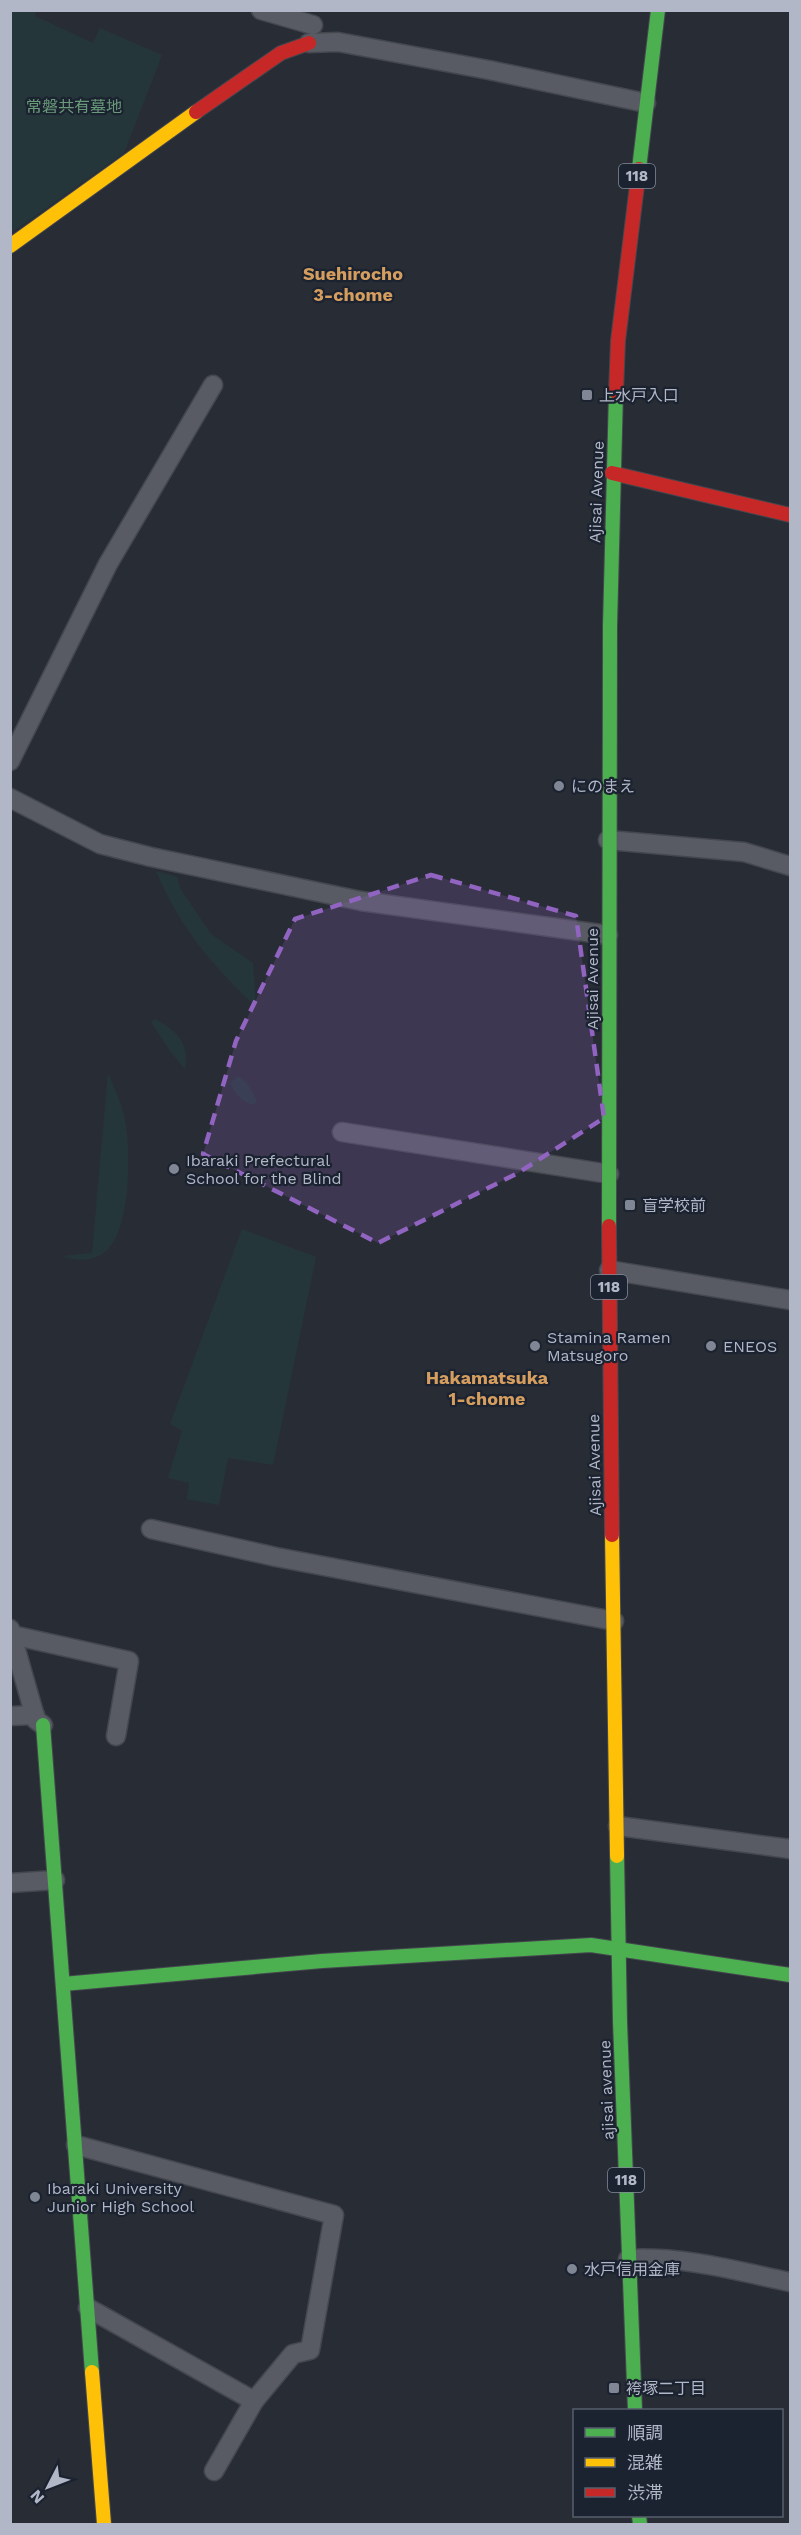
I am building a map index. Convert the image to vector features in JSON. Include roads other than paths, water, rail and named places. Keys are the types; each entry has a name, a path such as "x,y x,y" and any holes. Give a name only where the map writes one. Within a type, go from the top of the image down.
{"main road":[{"name":"Ajisai Avenue","path":"619,1949 609,1270 608,840 612,473 622,297 658,10"},
{"path":"10,246 254,70 311,34"},
{"path":"612,473 790,516"},
{"path":"39,1720 55,1881 104,2524"},
{"path":"63,1984 392,1957 591,1945 790,1975"},
{"name":"ajisai avenue","path":"619,1949 635,2409"}],"street":[{"path":"261,10 311,34 338,42 489,70 646,103"},
{"path":"12,756 108,564 213,385"},
{"path":"10,798 100,844 151,857 361,901 608,935"},
{"path":"608,840 744,852 790,867"},
{"path":"342,1132 609,1174"},
{"path":"609,1270 790,1300"},
{"path":"151,1529 276,1557 614,1621"},
{"path":"10,1716 39,1720 11,1632"},
{"path":"11,1632 129,1660 117,1736"},
{"path":"618,1826 790,1849"},
{"path":"10,1883 55,1881"},
{"path":"75,2145 334,2216 310,2350 293,2354 254,2401 214,2471"},
{"path":"628,2259 691,2261 790,2282"},
{"path":"88,2308 254,2401"}],"place":[{"name":"上水戸入口","path":"587,395"},
{"name":"にのまえ","path":"559,786"},
{"name":"Ibaraki Prefectural School for the Blind","path":"174,1169"},
{"name":"盲学校前","path":"630,1205"},
{"name":"Stamina Ramen Matsugoro","path":"535,1346"},
{"name":"ENEOS","path":"711,1346"},
{"name":"Ibaraki University Junior High School","path":"35,2197"},
{"name":"水戸信用金庫","path":"572,2269"},
{"name":"袴塚二丁目","path":"614,2388"}],"district":[{"name":"Suehirocho 3-chome","path":"353,284"},
{"name":"Hakamatsuka 1-chome","path":"487,1388"}],"park label":[{"name":"常磐共有墓地","path":"74,106"}]}
